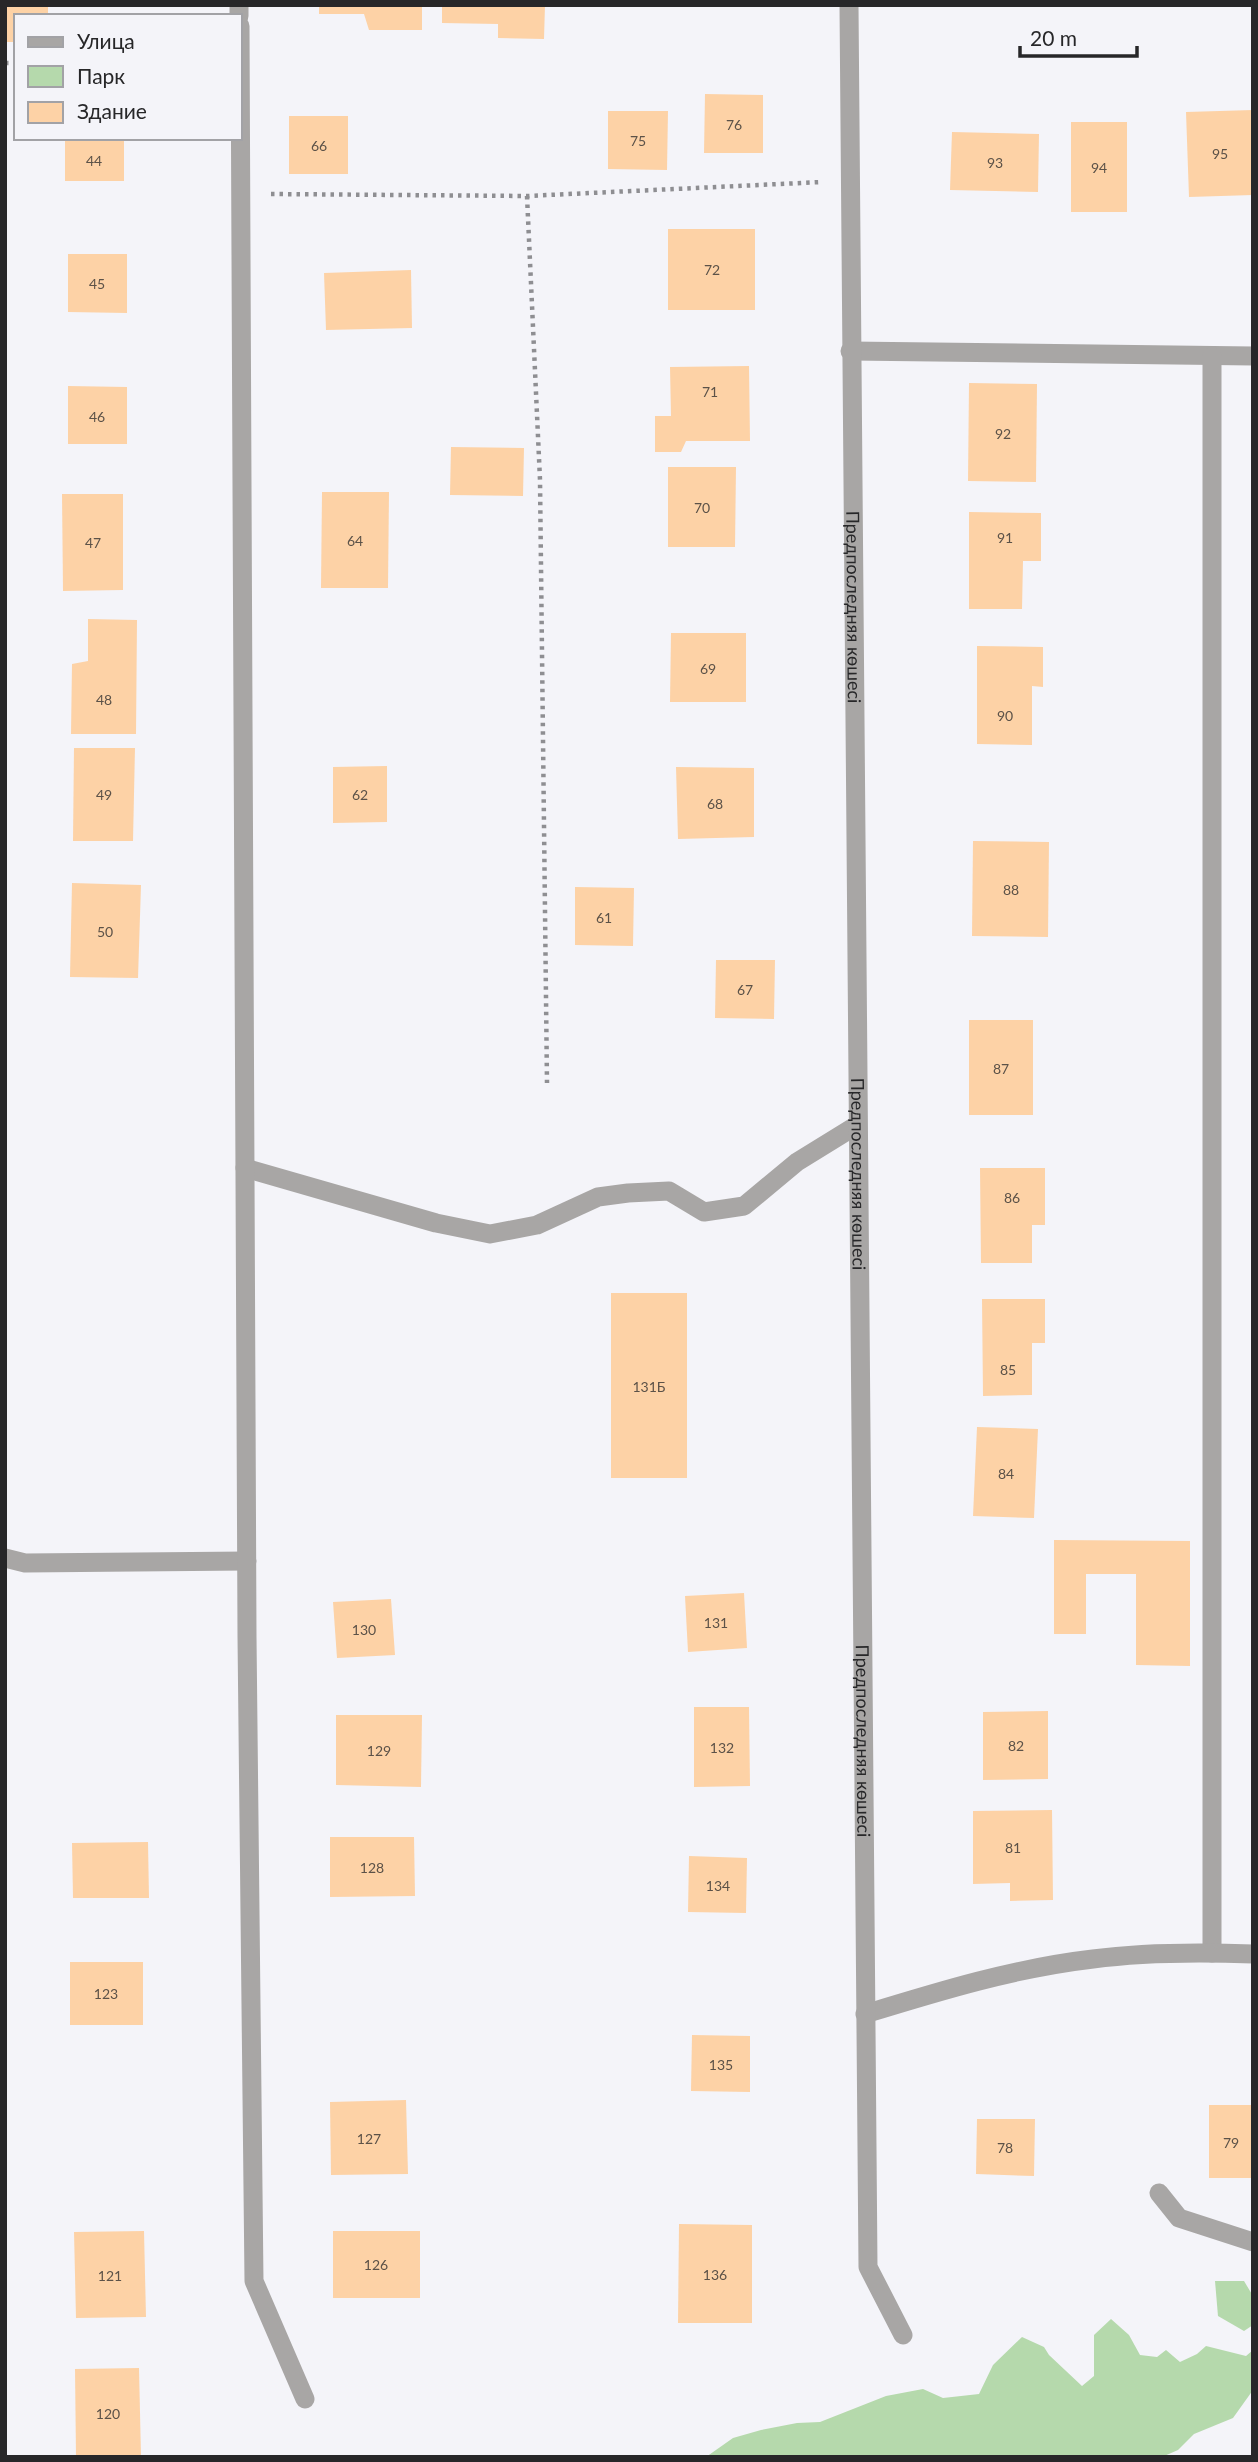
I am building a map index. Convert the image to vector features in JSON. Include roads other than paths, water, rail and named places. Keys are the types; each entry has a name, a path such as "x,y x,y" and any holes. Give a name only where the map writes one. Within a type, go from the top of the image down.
{"street":[{"name":"Предпоследняя көшесі","path":"849,5 868,2267 904,2335"},
{"path":"241,140 247,1561 254,2281 305,2399"},
{"path":"850,351 1253,356"},
{"path":"1212,356 1212,1953"},
{"path":"245,1168 436,1223 489,1234 537,1225 598,1197 628,1193 669,1191 704,1212 744,1206 797,1161 857,1125"},
{"path":"5,1559 24,1563 247,1561"},
{"path":"865,2014 951,1988 1042,1967 1095,1959 1212,1953 1253,1954"},
{"path":"1160,2193 1179,2218 1253,2242"}]}
